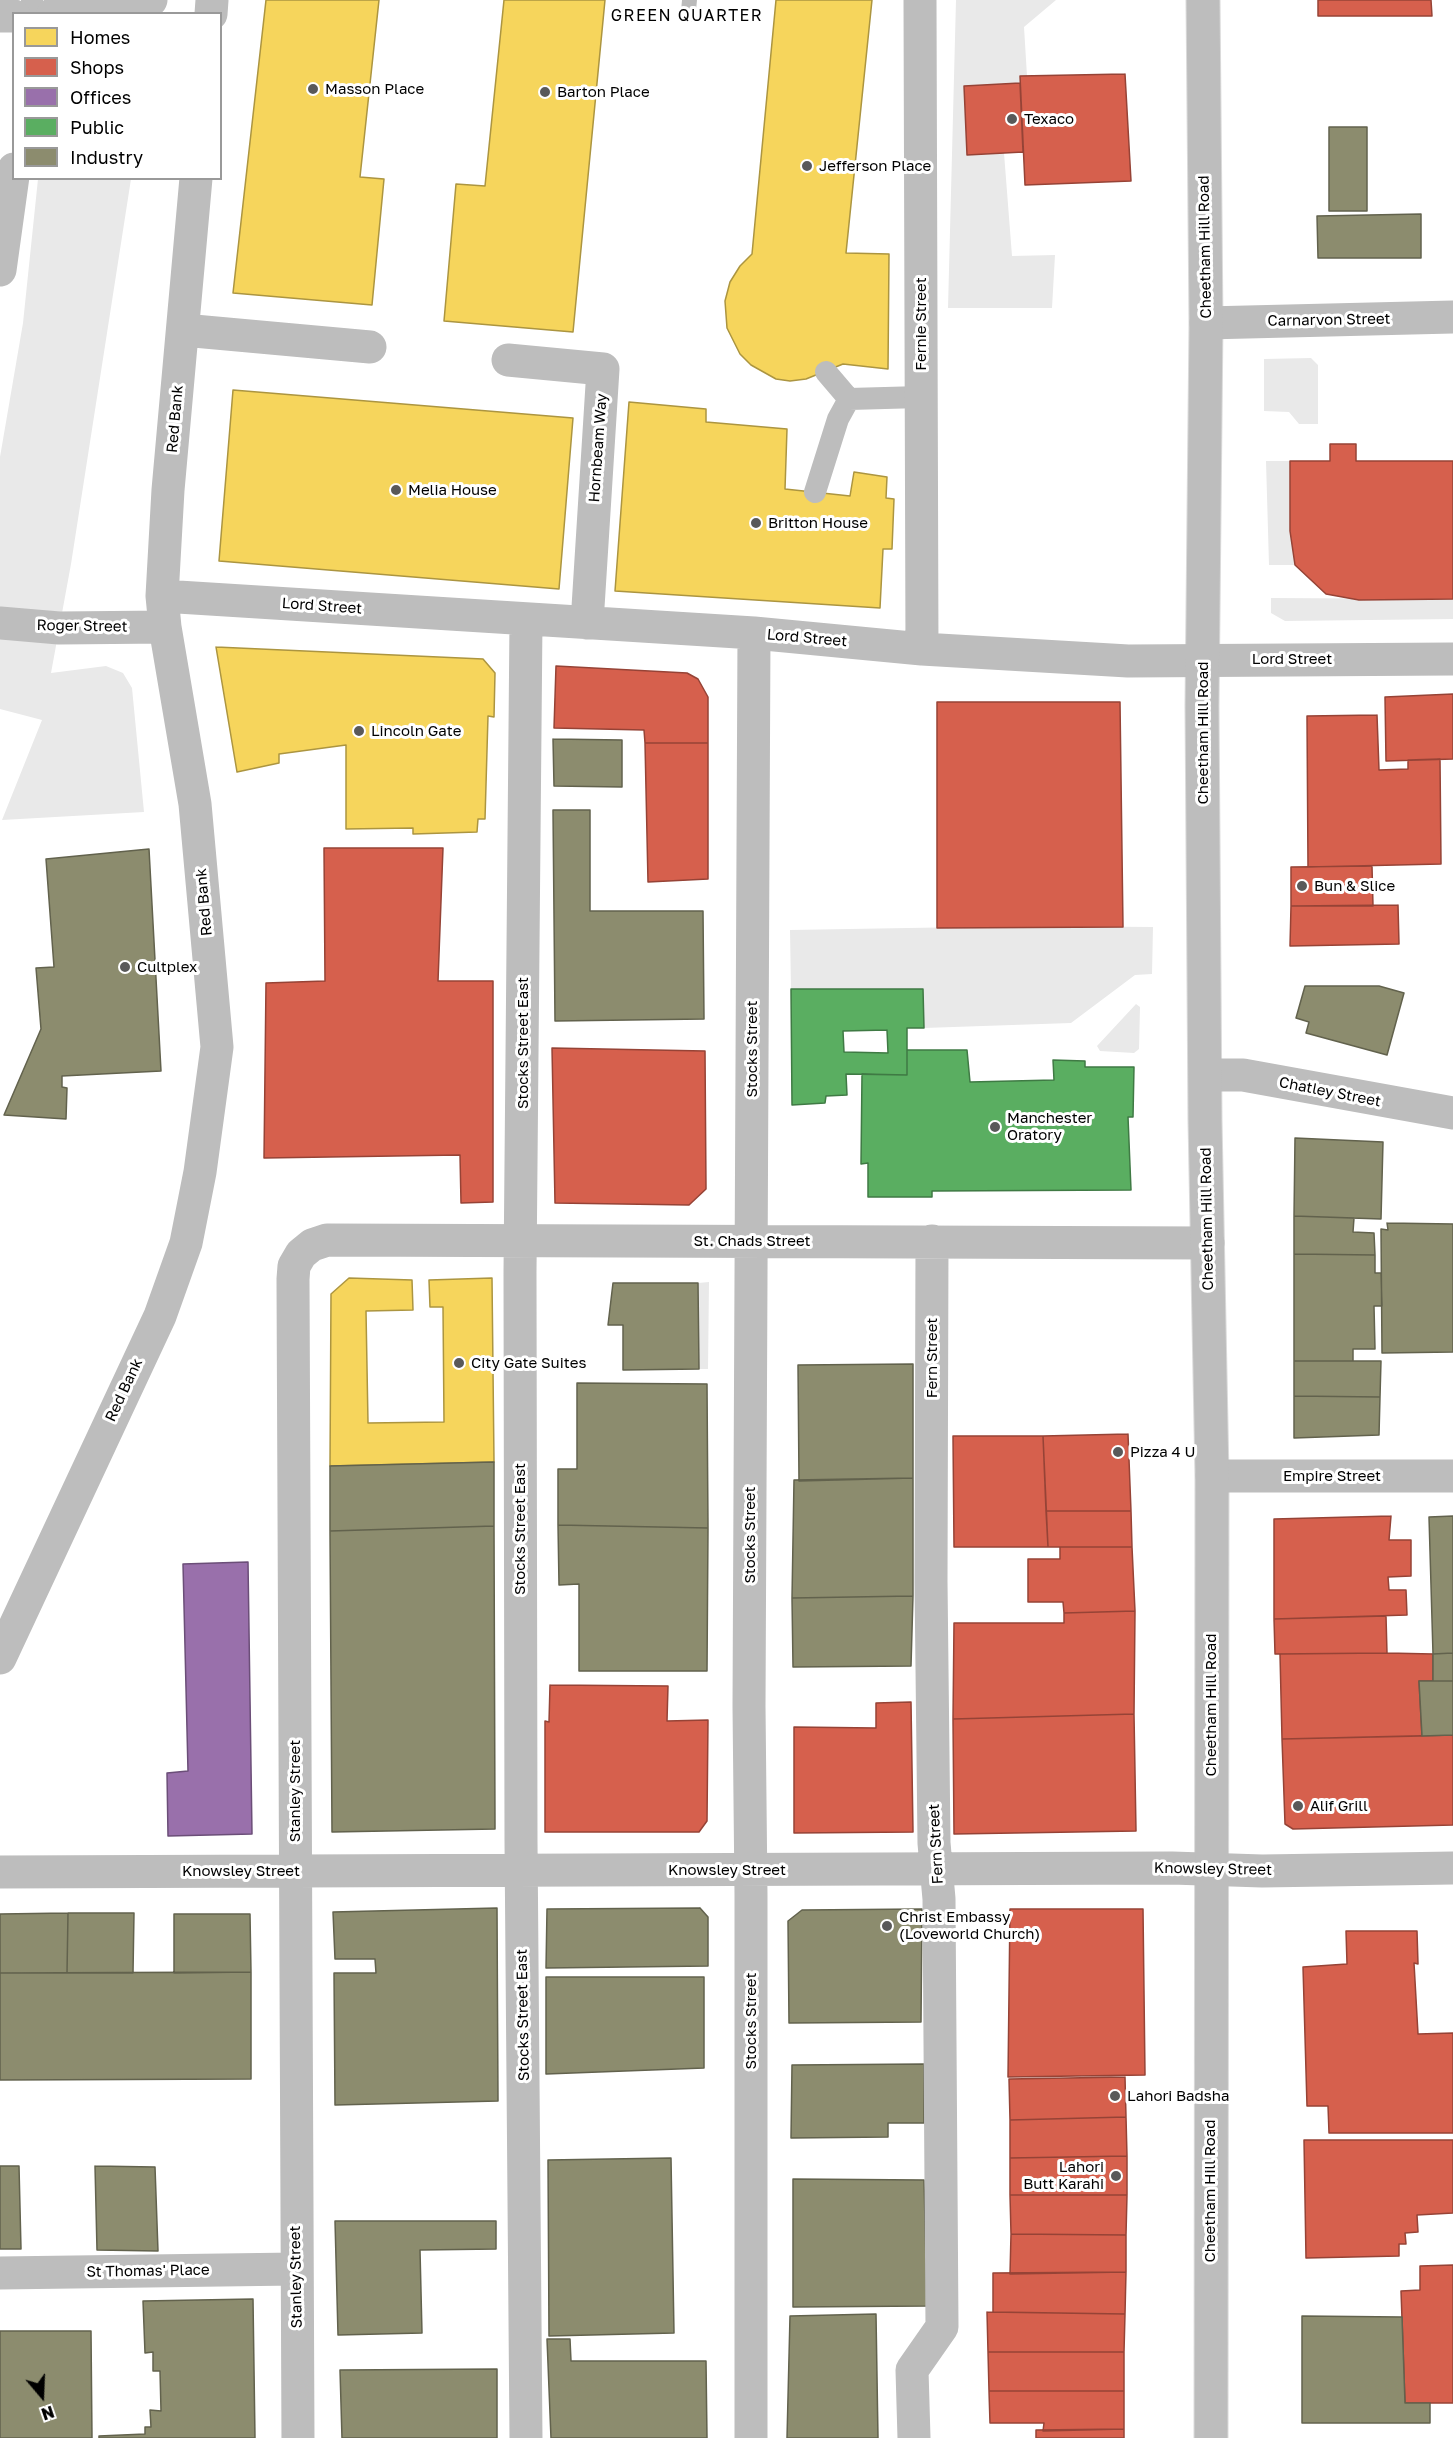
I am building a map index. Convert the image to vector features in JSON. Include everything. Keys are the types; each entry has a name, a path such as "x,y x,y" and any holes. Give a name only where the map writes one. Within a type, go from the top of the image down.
{"main road":[{"path":"67,12 151,0"},
{"name":"Fernie Street","path":"920,0 922,649"},
{"name":"Cheetham Hill Road","path":"1203,0 1206,323 1203,659 1212,1476 1210,2438"},
{"path":"0,270 12,180"},
{"name":"Red Bank","path":"0,1658 160,1316 186,1243 201,1172 217,1047 195,804 163,611 168,490 196,180"},
{"name":"Carnarvon Street","path":"1206,323 1453,317"},
{"path":"183,330 370,347"},
{"name":"Hornbeam Way","path":"508,360 603,369 587,623"},
{"name":"Lord Street","path":"163,611 587,623 754,633 922,649 1128,661 1453,659"},
{"name":"Roger Street","path":"0,623 59,628 163,611"},
{"name":"Stocks Street East","path":"526,620 521,1239 521,1869 526,2438"},
{"name":"Stocks Street","path":"751,2438 751,1242 754,633"},
{"name":"Chatley Street","path":"1206,1075 1243,1075 1453,1113"},
{"name":"St. Chads Street","path":"301,1254 312,1245 327,1240 1208,1243"},
{"name":"Fern Street","path":"914,2438 912,2370 942,2327 939,1899 934,1843 931,1581 932,1241"},
{"name":"Stanley Street","path":"298,2438 293,1279 294,1266 301,1254"},
{"name":"Empire Street","path":"1212,1476 1453,1476"},
{"name":"Knowsley Street","path":"0,1872 1172,1868 1262,1871 1453,1868"},
{"name":"St Thomas' Place","path":"0,2273 296,2269"}],"lane":[{"path":"826,372 849,399"},
{"path":"849,399 921,397"},
{"path":"815,492 838,418 849,399"}],"shaded area":[{"path":"682,0 697,0 695,21 680,23"},
{"path":"956,0 1056,0 1024,27 1027,76 1020,76 1020,83 964,87 967,155 1004,153 1012,256 1055,255 1052,308 948,308"},
{"path":"38,180 131,180 71,564 51,673 106,666 123,673 132,688 144,812 2,820 42,720 0,709 0,457 23,323"},
{"path":"1311,358 1318,365 1318,424 1299,424 1289,412 1264,411 1264,359"},
{"path":"1266,461 1290,461 1290,531 1295,565 1269,565"},
{"path":"1271,598 1453,599 1453,619 1285,621 1271,613"},
{"path":"1026,926 1153,927 1152,974 1135,975 1071,1023 924,1028 923,989 791,989 790,930"},
{"path":"1136,1004 1140,1007 1139,1049 1134,1053 1100,1051 1097,1046"},
{"path":"709,1282 708,1369 699,1369 698,1283"}],"building: Homes":[{"name":"Masson Place","path":"266,0 379,0 360,177 384,179 372,305 233,293"},
{"name":"Barton Place","path":"504,0 605,0 573,332 444,321 456,184 485,186"},
{"name":"Jefferson Place","path":"776,0 872,0 846,253 889,254 888,369 843,364 806,379 790,381 776,379 751,365 740,354 727,328 725,301 730,282 740,266 752,254"},
{"name":"Melia House","path":"233,390 573,418 559,589 219,561"},
{"name":"Britton House","path":"629,402 706,409 706,422 787,429 785,489 850,496 854,472 887,477 886,498 894,499 892,549 883,549 880,608 615,591"},
{"name":"Lincoln Gate","path":"216,647 483,659 495,673 494,717 488,716 485,819 478,819 477,832 413,834 413,828 346,829 346,745 279,754 279,763 237,772"},
{"path":"349,1278 412,1280 413,1310 366,1311 368,1423 444,1422 443,1307 430,1307 429,1280 492,1278 494,1462 330,1466 331,1294"}],"building: Shops":[{"path":"1318,0 1431,0 1432,16 1318,16"},
{"path":"1125,74 1131,181 1025,185 1020,76"},
{"path":"1020,83 1023,152 967,155 964,86"},
{"path":"1330,444 1356,444 1356,461 1453,461 1453,599 1359,600 1326,594 1295,565 1290,531 1290,461 1330,461"},
{"path":"556,666 687,673 698,679 708,697 708,743 645,743 644,730 554,728"},
{"path":"1453,694 1453,759 1386,761 1385,697"},
{"path":"937,702 1120,702 1123,927 937,928"},
{"path":"1377,715 1379,770 1408,769 1408,760 1440,759 1441,864 1308,867 1307,716"},
{"path":"645,743 708,743 708,879 648,882"},
{"path":"324,848 443,848 438,981 493,981 493,1202 461,1203 460,1155 264,1158 266,983 325,981"},
{"path":"1372,866 1373,906 1291,906 1291,867"},
{"path":"1398,905 1399,944 1290,946 1291,906"},
{"path":"552,1048 705,1051 706,1189 689,1205 555,1203"},
{"path":"1128,1434 1131,1511 1046,1511 1043,1436"},
{"path":"953,1436 1043,1436 1048,1547 954,1547"},
{"path":"1046,1511 1131,1511 1132,1547 1048,1547"},
{"path":"1391,1516 1389,1540 1411,1540 1411,1576 1388,1577 1389,1590 1406,1590 1407,1615 1274,1619 1274,1519"},
{"path":"1060,1547 1132,1547 1135,1611 1064,1613 1063,1602 1028,1602 1028,1559 1060,1559"},
{"path":"1135,1611 1134,1714 953,1719 954,1623 1064,1623 1064,1613"},
{"path":"1386,1616 1387,1653 1275,1654 1274,1619"},
{"path":"1280,1654 1433,1654 1433,1681 1419,1681 1422,1736 1282,1739"},
{"path":"550,1685 668,1686 667,1721 708,1720 707,1821 699,1832 545,1832 545,1721 549,1722"},
{"path":"911,1702 913,1832 794,1833 794,1727 876,1728 876,1703"},
{"path":"1134,1714 1136,1831 954,1834 953,1719"},
{"path":"1453,1735 1453,1825 1293,1829 1285,1824 1282,1739"},
{"path":"1010,1909 1143,1909 1145,2075 1008,2077"},
{"path":"1346,1931 1417,1931 1418,1964 1414,1963 1418,2034 1453,2033 1453,2133 1329,2133 1328,2106 1307,2106 1303,1967 1347,1964"},
{"path":"1125,2077 1126,2117 1010,2120 1009,2079"},
{"path":"1126,2117 1127,2156 1010,2158 1010,2120"},
{"path":"1304,2140 1453,2140 1453,2213 1417,2215 1418,2232 1405,2233 1406,2244 1399,2244 1399,2256 1306,2258"},
{"path":"1127,2156 1127,2195 1010,2195 1010,2158"},
{"path":"1010,2195 1127,2195 1126,2235 1011,2234"},
{"path":"1011,2234 1126,2235 1126,2272 1010,2274"},
{"path":"1453,2265 1453,2403 1405,2403 1401,2291 1420,2290 1420,2266"},
{"path":"1126,2272 1125,2314 993,2312 993,2273"},
{"path":"987,2312 1125,2314 1124,2352 988,2352"},
{"path":"988,2352 1124,2352 1124,2391 989,2391"},
{"path":"989,2391 1124,2391 1124,2429 1043,2431 1044,2423 990,2423"},
{"path":"1124,2429 1124,2438 1036,2438 1036,2430"}],"building: Offices":[{"path":"248,1562 252,1834 168,1836 167,1773 188,1771 183,1564"}],"building: Public":[{"path":"791,989 923,989 924,1028 907,1028 907,1075 846,1074 847,1095 826,1096 825,1103 792,1105","holes":["887,1030 888,1053 844,1052 843,1031"]},
{"name":"Manchester Oratory","path":"907,1050 967,1050 970,1082 1054,1080 1053,1060 1085,1061 1085,1067 1134,1067 1133,1117 1128,1117 1131,1190 932,1191 932,1197 868,1197 868,1163 861,1164 862,1074 907,1075"}],"building: Industry":[{"path":"1329,127 1367,127 1367,211 1329,211"},
{"path":"1421,214 1421,258 1318,258 1317,216"},
{"path":"553,739 622,740 622,787 554,786"},
{"path":"553,810 590,810 590,911 703,911 704,1019 555,1021"},
{"path":"149,849 161,1071 62,1076 62,1087 67,1088 66,1119 4,1115 41,1029 36,968 54,967 46,859"},
{"path":"1305,986 1379,986 1404,993 1387,1055 1306,1033 1309,1022 1296,1018"},
{"path":"1295,1138 1383,1142 1381,1219 1294,1216"},
{"path":"1294,1216 1354,1218 1353,1232 1374,1233 1375,1255 1294,1254"},
{"path":"1387,1223 1453,1224 1453,1352 1382,1353 1381,1229 1388,1230"},
{"path":"1294,1254 1375,1255 1375,1273 1381,1273 1382,1306 1374,1306 1375,1349 1353,1349 1353,1361 1294,1361"},
{"path":"613,1283 698,1283 699,1369 623,1370 623,1325 608,1325"},
{"path":"1294,1361 1381,1361 1380,1397 1294,1396"},
{"path":"913,1364 913,1478 799,1481 798,1365"},
{"path":"577,1383 707,1384 708,1528 558,1525 558,1469 577,1469"},
{"path":"1294,1396 1380,1397 1379,1435 1294,1438"},
{"path":"494,1462 494,1526 330,1531 330,1466"},
{"path":"913,1478 913,1596 792,1598 794,1480"},
{"path":"1453,1516 1453,1653 1433,1654 1429,1517"},
{"path":"558,1525 708,1528 707,1671 579,1671 579,1584 559,1585"},
{"path":"494,1526 495,1829 332,1832 330,1531"},
{"path":"913,1596 911,1666 793,1667 792,1598"},
{"path":"1453,1653 1453,1681 1433,1681 1433,1654"},
{"path":"1419,1681 1453,1681 1453,1735 1422,1736"},
{"path":"497,1908 498,2101 335,2105 334,1973 376,1973 375,1959 335,1959 333,1912"},
{"path":"700,1908 708,1917 708,1966 546,1968 547,1909"},
{"path":"922,1909 921,2022 789,2023 788,1921 802,1910"},
{"path":"68,1913 134,1913 133,1973 67,1973"},
{"path":"68,1913 67,1973 0,1973 0,1914"},
{"path":"174,1914 250,1914 251,1972 174,1973"},
{"path":"251,1972 251,2079 0,2080 0,1973"},
{"path":"546,1977 704,1977 704,2068 546,2074"},
{"path":"924,2064 924,2123 888,2123 888,2137 791,2138 792,2065"},
{"path":"671,2158 674,2333 549,2336 548,2160"},
{"path":"0,2166 19,2166 21,2249 0,2249"},
{"path":"95,2166 155,2167 158,2251 97,2250"},
{"path":"793,2179 924,2180 927,2306 793,2307"},
{"path":"335,2221 496,2221 496,2249 420,2250 422,2333 338,2335"},
{"path":"253,2299 255,2438 99,2438 99,2436 145,2434 145,2427 151,2427 150,2410 161,2411 160,2371 153,2371 153,2352 145,2353 143,2301"},
{"path":"876,2314 878,2438 787,2438 790,2316"},
{"path":"1302,2316 1402,2317 1405,2403 1430,2403 1430,2423 1302,2423"},
{"path":"0,2331 91,2331 92,2438 0,2438"},
{"path":"547,2339 570,2339 571,2361 706,2361 707,2438 551,2438"},
{"path":"497,2369 497,2438 342,2438 340,2370"}],"place":[{"name":"Masson Place","path":"313,89"},
{"name":"Barton Place","path":"545,92"},
{"name":"Texaco","path":"1012,119"},
{"name":"Jefferson Place","path":"807,166"},
{"name":"Melia House","path":"396,490"},
{"name":"Britton House","path":"756,523"},
{"name":"Lincoln Gate","path":"359,731"},
{"name":"Bun & Slice","path":"1302,886"},
{"name":"Cultplex","path":"125,967"},
{"name":"Manchester Oratory","path":"995,1127"},
{"name":"City Gate Suites","path":"459,1363"},
{"name":"Pizza 4 U","path":"1118,1452"},
{"name":"Alif Grill","path":"1298,1806"},
{"name":"Christ Embassy (Loveworld Church)","path":"887,1926"},
{"name":"Lahori Badsha","path":"1115,2096"},
{"name":"Lahori Butt Karahi","path":"1116,2176"}],"district":[{"name":"GREEN QUARTER","path":"687,16"}]}
